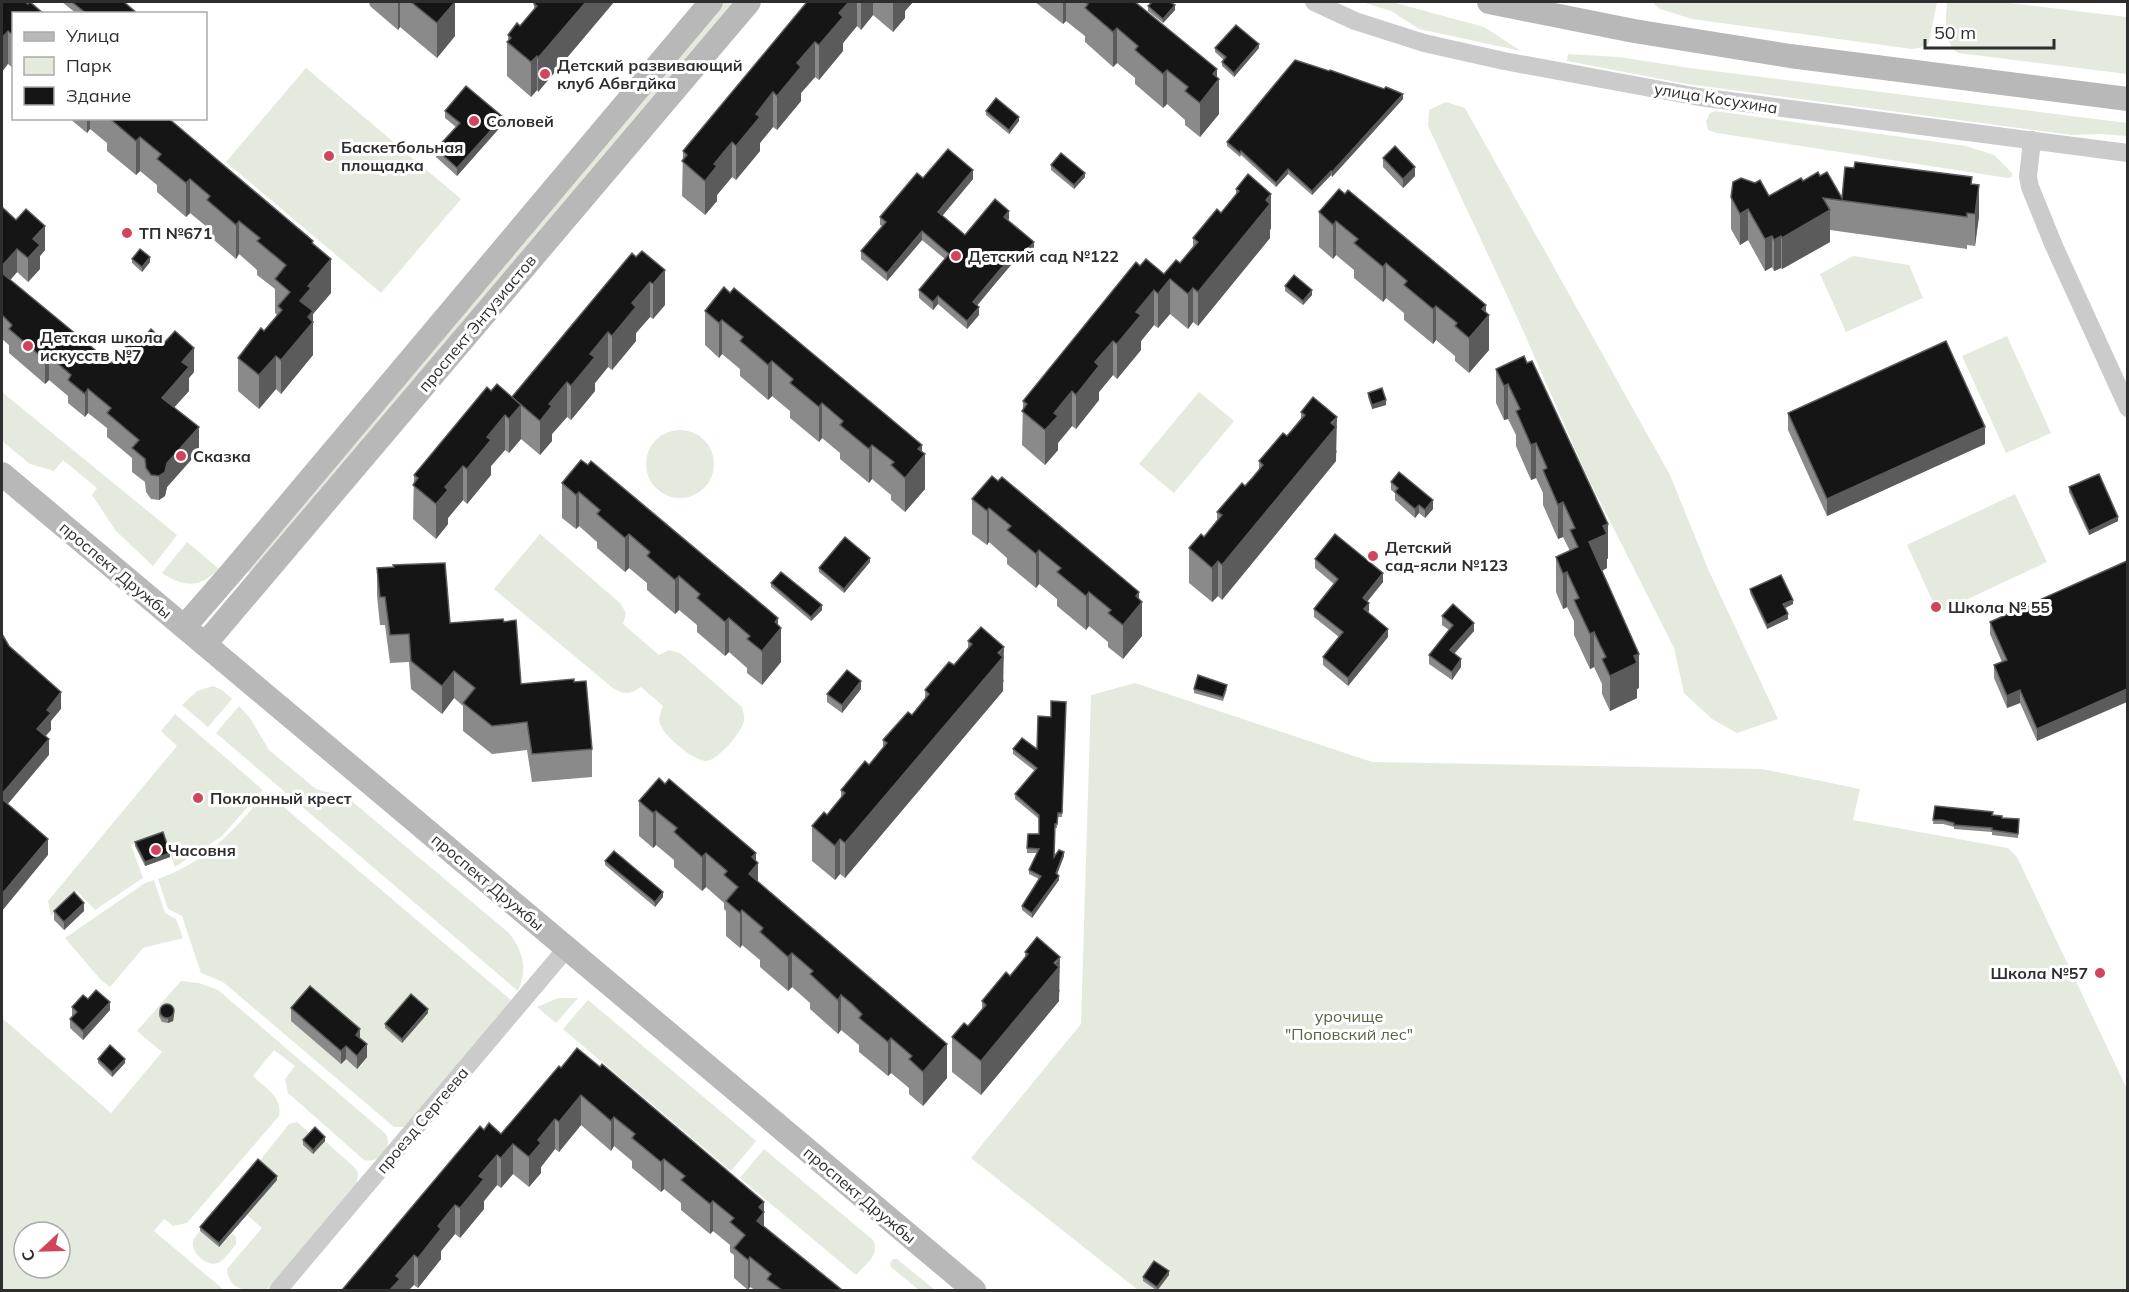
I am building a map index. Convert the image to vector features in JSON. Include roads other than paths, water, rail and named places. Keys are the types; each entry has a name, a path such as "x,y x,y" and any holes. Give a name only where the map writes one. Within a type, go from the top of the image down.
{"main road":[{"name":"проспект Энтузиастов","path":"184,627 711,2"},
{"name":"проспект Энтузиастов","path":"205,644 749,2"},
{"path":"1489,2 1634,31 1790,56 2127,99"},
{"name":"проспект Дружбы","path":"2,474 974,1290"}],"street":[{"name":"улица Косухина","path":"1314,2 1355,21 1424,43 1504,61 1699,97 2127,153"},
{"path":"2032,141 2028,177 2030,187 2127,408"},
{"name":"проезд Сергеева","path":"278,1290 566,948"}],"place":[{"name":"Детский развивающий клуб Абвгдйка","path":"545,74"},
{"name":"Соловей","path":"474,121"},
{"name":"Баскетбольная площадка","path":"329,156"},
{"name":"ТП №671","path":"127,233"},
{"name":"Детский сад №122","path":"956,256"},
{"name":"Детская школа искусств №7","path":"28,346"},
{"name":"Сказка","path":"181,456"},
{"name":"Детский сад-ясли №123","path":"1373,556"},
{"name":"Школа № 55","path":"1936,607"},
{"name":"Поклонный крест","path":"198,798"},
{"name":"Часовня","path":"156,850"},
{"name":"Школа №57","path":"2100,973"}],"park label":[{"name":"урочище \"Поповский лес\"","path":"1349,1025"}]}
